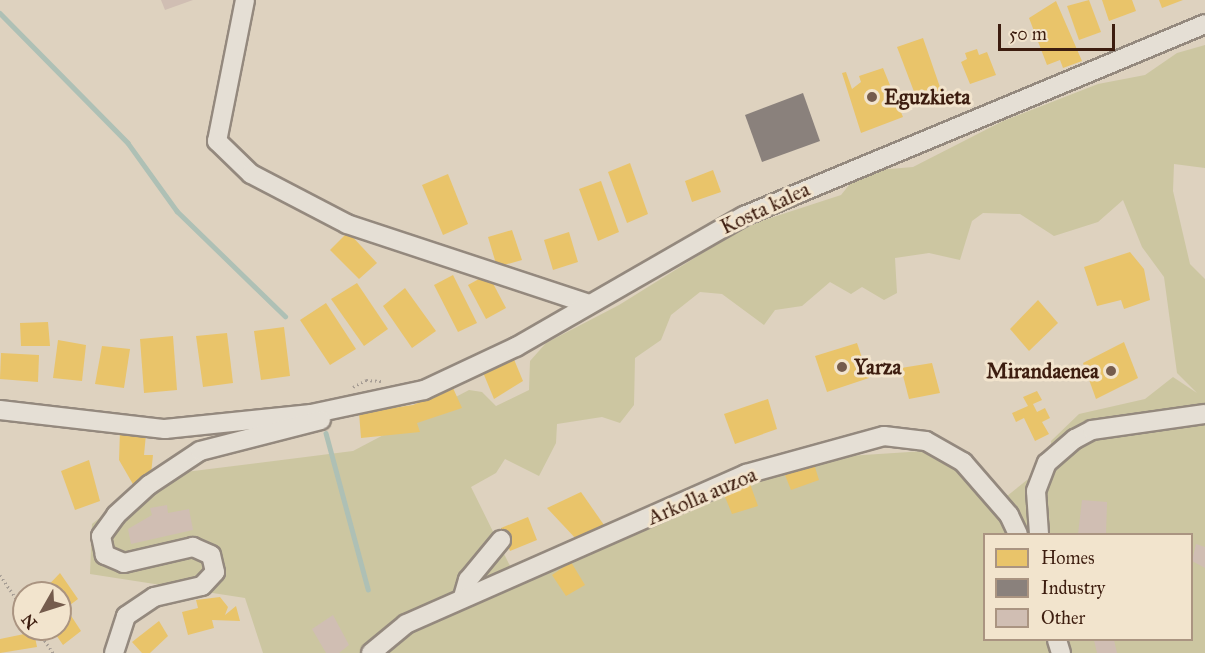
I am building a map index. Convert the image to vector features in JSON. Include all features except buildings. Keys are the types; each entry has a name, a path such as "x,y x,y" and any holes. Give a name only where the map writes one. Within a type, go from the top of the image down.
{"street":[{"path":"245,0 217,141 251,174 347,224 589,304"},
{"name":"Kosta kalea","path":"336,410 424,390 589,304 744,216 1205,24"},
{"path":"0,410 165,429 336,410"},
{"path":"114,653 126,616 154,597 202,586 215,572 211,555 193,547 124,563 105,555 100,536 116,515 149,485 200,451 314,424 336,410"},
{"path":"1039,533 1036,491 1043,472 1075,438 1092,430 1205,414"},
{"name":"Arkolla auzoa","path":"371,653 406,624 746,474 884,436 926,441 963,462 1017,533"},
{"path":"463,597 468,580 501,540"}],"path":[{"path":"347,391 366,380 388,383"},
{"path":"0,575 12,592"}],"shaded area":[{"path":"1205,45 1205,168 1174,164 1173,191 1190,264 1205,279 1205,653 263,653 245,598 90,574 92,524 153,476 353,451 469,390 482,392 496,406 529,390 530,361 546,343 619,305 746,226 841,195 866,164 890,169 913,167 1003,121 1098,84 1145,75 1177,53","holes":["1123,200 1142,247 1164,277 1177,373 1197,393 1173,377 1145,399 1079,414 1051,441 1052,460 997,504 940,450 833,457 746,474 515,576 471,487 496,473 505,459 539,476 556,443 557,424 602,417 620,423 634,405 635,358 661,340 671,315 700,292 722,294 764,325 775,310 802,306 830,282 851,294 862,287 884,300 897,293 895,258 929,253 960,260 972,221 983,213 1020,214 1054,236 1098,222"]}],"waterway":[{"path":"0,13 128,143 177,211 285,316"},
{"path":"326,433 368,589"}],"place":[{"name":"Eguzkieta","path":"872,97"},
{"name":"Yarza","path":"842,367"},
{"name":"Mirandaenea","path":"1111,371"}]}
